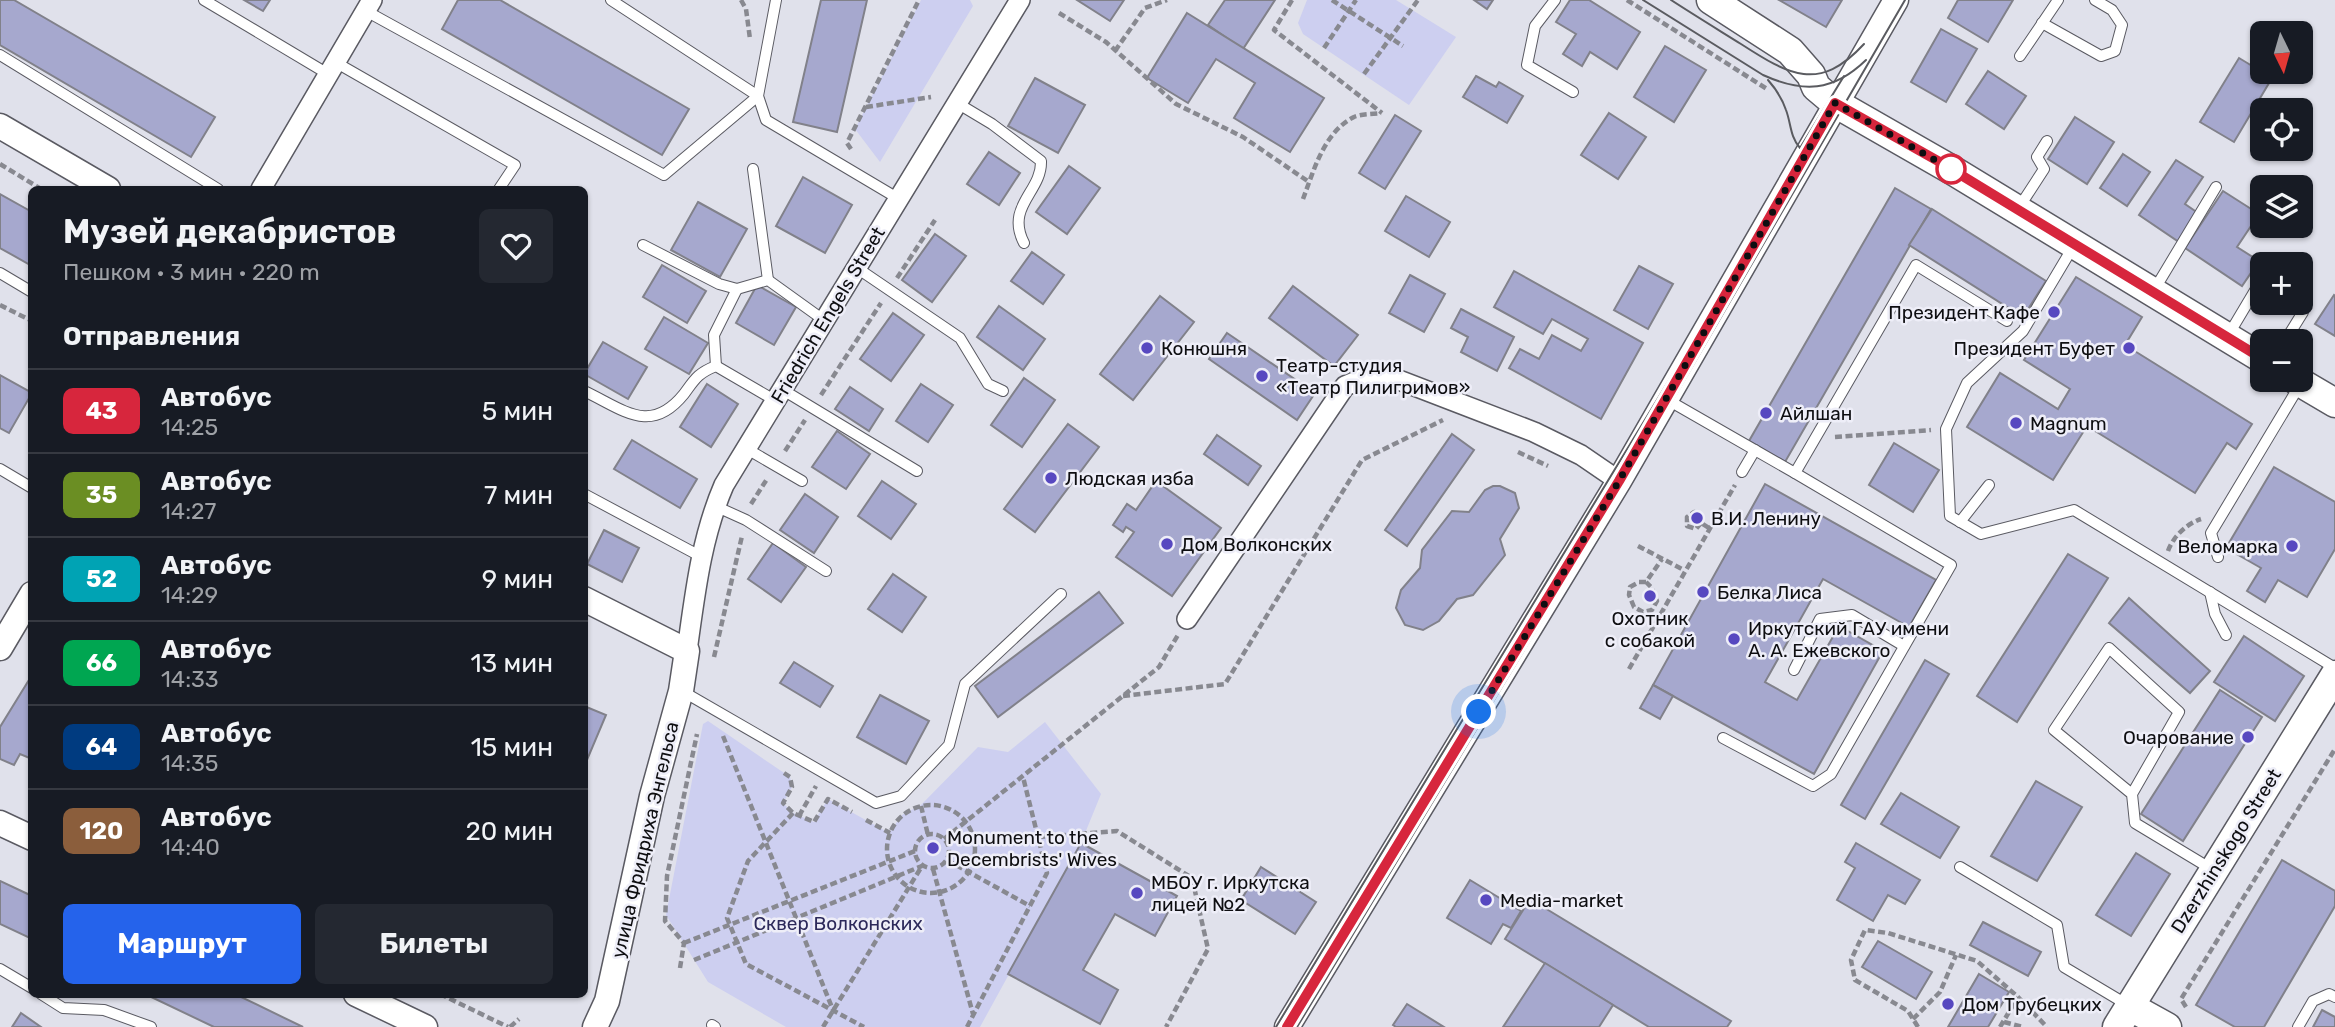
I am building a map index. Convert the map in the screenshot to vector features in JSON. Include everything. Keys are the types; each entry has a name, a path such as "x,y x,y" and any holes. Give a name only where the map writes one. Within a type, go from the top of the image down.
{"main road":[{"path":"1711,0 1790,51 1811,75 1816,87 1835,103 2018,209 2250,351"},
{"path":"2313,390 2335,403"},
{"name":"Dzerzhinskogo Street","path":"2123,1017 2335,675"},
{"path":"2123,1017 2176,1017"}],"street":[{"name":"Friedrich Engels Street","path":"687,651 700,556 724,485 1020,0"},
{"path":"1287,1027 1619,481 1895,0"},
{"path":"263,186 369,6"},
{"path":"0,126 103,186"},
{"path":"1187,619 1345,386 1378,372 1534,432 1581,455 1619,481"},
{"path":"0,648 28,601"},
{"path":"588,601 687,651"},
{"name":"улица Фридриха Энгельса","path":"595,1027 607,1001 652,796 681,691 687,651"},
{"path":"0,823 28,836"},
{"path":"364,998 425,1027"}],"lane":[{"path":"204,0 515,165 501,186"},
{"path":"611,0 758,96"},
{"path":"776,0 758,96 766,120 899,199"},
{"path":"1555,0 1535,26 1527,65 1573,92"},
{"path":"2020,56 2058,0"},
{"path":"2042,23 2101,56 2115,51 2122,25 2112,10 2095,0"},
{"path":"369,6 664,175 758,96"},
{"path":"0,55 213,186"},
{"path":"957,103 992,124 1041,161 1041,171 1024,199 1018,218 1017,230 1024,243"},
{"path":"2018,209 2044,169 2037,157 2048,141"},
{"path":"752,169 768,280 825,321"},
{"path":"2153,292 2216,187"},
{"path":"2075,244 2023,331 1967,383 1946,429 1950,516 1981,534 2074,510 2335,668"},
{"path":"643,246 719,284 737,289 768,280"},
{"path":"1795,473 1916,265 2007,320"},
{"path":"857,268 960,338 988,384 1003,391"},
{"path":"0,273 28,290"},
{"path":"716,366 714,335 737,289"},
{"path":"2227,337 2250,299"},
{"path":"588,393 642,418 661,415 676,404 701,372 716,366 779,396 813,408 917,471"},
{"path":"2218,556 2211,533 2292,392"},
{"path":"1666,399 1951,565 1831,774 1813,786 1723,738"},
{"path":"747,449 802,481"},
{"path":"1742,472 1755,450"},
{"path":"0,469 28,486"},
{"path":"1959,522 1989,485"},
{"path":"588,496 700,556"},
{"path":"715,506 746,520 826,571"},
{"path":"2210,592 2215,614 2226,635"},
{"path":"681,691 876,803 901,796 949,745 965,684 1061,594"},
{"path":"1794,670 1820,619 1852,615 1904,646"},
{"path":"2132,794 2054,730 2109,648 2179,712 2132,794 2135,822 2214,870"},
{"path":"1960,867 2057,925 2064,967 2123,1017"},
{"path":"0,969 28,986"},
{"path":"2298,1027 2313,1001 2329,994 2335,997"},
{"path":"47,998 63,1009 104,1010 151,1027"}],"path":[{"path":"855,154 847,143 919,0"},
{"path":"1115,51 1145,8 1167,0"},
{"path":"1292,0 1274,30 1382,113 1355,116 1340,128 1321,152 1303,199"},
{"path":"1332,0 1403,46"},
{"path":"1324,48 1356,0"},
{"path":"1364,74 1418,0"},
{"path":"1627,0 1767,89"},
{"path":"1059,13 1106,42 1176,104 1243,137 1309,182"},
{"path":"865,107 931,97"},
{"path":"0,164 36,186"},
{"path":"712,663 731,573 754,498 935,219"},
{"path":"0,305 28,319"},
{"path":"1122,696 1225,684 1362,460 1446,418"},
{"path":"1815,439 1946,429"},
{"path":"1508,448 1558,471"},
{"path":"1629,669 1742,472"},
{"path":"2163,564 2172,540 2193,522 2225,511"},
{"path":"1701,523 1709,528"},
{"path":"1638,546 1684,570"},
{"path":"1646,582 1661,559"},
{"path":"1646,582 1652,588 1657,601 1652,610 1643,612 1634,607 1629,595 1630,587 1646,582"},
{"path":"944,839 1159,667 1187,619"},
{"path":"680,968 684,943 665,921 667,876 704,702"},
{"path":"730,735 720,728 833,1011"},
{"path":"2176,1017 2181,999 2335,749"},
{"path":"780,770 790,777 792,787 783,803 793,813 814,822 828,799 890,833"},
{"path":"799,816 824,773"},
{"path":"967,1027 1047,873 1023,777"},
{"path":"934,804 958,813 967,822 976,846 975,860 970,872 951,889 939,893 923,893 909,888 896,876 888,861 890,833 902,815 921,806 934,804"},
{"path":"921,806 928,835"},
{"path":"793,813 748,861 727,918 746,964 864,1027"},
{"path":"1038,837 1117,831 1192,878 1208,949 1166,1027"},
{"path":"694,960 922,866 933,869 939,867 947,860 949,849 944,839 934,834 919,840 915,856 922,866"},
{"path":"684,943 915,850"},
{"path":"947,860 1030,906"},
{"path":"823,1027 922,866"},
{"path":"933,869 973,1015"},
{"path":"1918,1027 1908,1011 1855,980 1851,961 1865,930 1888,933 1977,961 2018,997 2046,1027"},
{"path":"1913,1019 1940,992 1956,955"},
{"path":"2018,997 2002,1024 2023,1027"},
{"path":"448,998 509,1027 519,1018"}],"green space":[{"path":"921,0 970,0 973,6 880,162 855,129"},
{"path":"1307,0 1396,0 1456,37 1409,105 1303,34 1298,23"},
{"name":"Сквер Волконских","path":"708,721 790,777 792,787 783,803 793,813 814,822 828,799 889,833 902,815 921,805 978,747 1008,752 1045,722 1101,794 1081,843 980,1027 786,1027 708,982 666,915 703,724"}],"building":[{"path":"0,0 14,0 215,117 191,157 0,45"},
{"path":"244,0 270,0 263,11"},
{"path":"458,0 500,0 689,109 662,155 442,29"},
{"path":"821,0 867,0 837,132 793,122"},
{"path":"1077,0 1124,0 1110,21"},
{"path":"1225,0 1275,0 1243,49 1208,25"},
{"path":"1474,0 1493,0 1487,9"},
{"path":"1570,0 1589,0 1640,32 1617,69 1590,52 1582,66 1563,54 1576,34 1556,22"},
{"path":"1779,0 1842,0 1826,27"},
{"path":"1958,0 2013,0 1988,42 1948,18"},
{"path":"1187,13 1324,98 1290,152 1234,118 1255,83 1216,59 1188,103 1147,78"},
{"path":"1941,29 1977,49 1946,102 1911,82"},
{"path":"1665,46 1706,70 1674,122 1634,97"},
{"path":"2239,58 2250,65 2250,84 2268,84 2260,98 2250,98 2250,115 2234,142 2200,122"},
{"path":"1988,71 2026,96 2004,129 1966,104"},
{"path":"1476,76 1496,87 1499,82 1523,96 1507,123 1463,97"},
{"path":"1035,78 1085,105 1058,153 1008,126"},
{"path":"1609,113 1646,137 1618,179 1581,155"},
{"path":"1395,115 1421,131 1385,189 1359,173"},
{"path":"2075,117 2114,142 2087,184 2048,159"},
{"path":"989,152 1020,173 999,205 967,184"},
{"path":"2123,154 2150,172 2127,206 2100,188"},
{"path":"2176,160 2203,177 2185,204 2198,213 2179,242 2139,215"},
{"path":"1069,166 1100,188 1067,234 1036,212"},
{"path":"803,177 852,205 825,253 776,226"},
{"path":"1895,188 1931,209 1785,462 1749,441"},
{"path":"2223,191 2250,208 2250,228 2237,247 2250,255 2250,274 2242,286 2185,248"},
{"path":"0,194 28,210 28,264 0,248"},
{"path":"1406,196 1450,222 1429,257 1385,231"},
{"path":"698,202 747,229 720,277 671,250"},
{"path":"1932,209 2046,281 2023,317 1909,245"},
{"path":"935,234 966,256 932,302 902,280"},
{"path":"1032,252 1064,275 1043,304 1011,281"},
{"path":"662,265 706,291 687,323 643,297"},
{"path":"1639,266 1673,284 1648,329 1614,310"},
{"path":"1514,271 1643,343 1601,419 1509,368 1520,349 1539,359 1552,335 1581,351 1588,339 1552,319 1543,334 1494,307"},
{"path":"1410,275 1445,294 1424,332 1389,313"},
{"path":"2076,277 2142,317 2125,345 2252,424 2236,449 2227,443 2195,493 2087,426 2053,480 1967,427 2000,373 2058,409 2070,389 2024,360"},
{"path":"757,285 796,307 774,345 736,323"},
{"path":"1293,286 1358,335 1334,366 1269,318"},
{"name":"Конюшня","path":"1160,296 1194,322 1133,400 1100,374"},
{"path":"2335,296 2335,336 2315,324"},
{"path":"999,306 1045,339 1023,370 977,337"},
{"path":"1461,309 1514,337 1497,371 1461,352 1468,337 1451,328"},
{"path":"893,313 924,335 891,381 860,359"},
{"path":"664,317 708,343 689,374 645,349"},
{"name":"Театр-студия «Театр Пилигримов»","path":"1227,333 1315,393 1297,420 1209,359"},
{"path":"603,342 647,367 628,399 588,376 588,367"},
{"path":"0,375 28,391 28,400 9,433 0,428"},
{"path":"1024,378 1055,400 1022,447 991,425"},
{"path":"707,384 738,404 711,447 680,427"},
{"path":"921,384 953,405 928,442 896,421"},
{"path":"850,387 883,409 869,431 835,409"},
{"name":"Людская изба","path":"1068,424 1099,447 1035,532 1004,509"},
{"path":"837,431 870,454 846,489 812,467"},
{"path":"1452,434 1474,450 1407,546 1385,530"},
{"path":"1217,435 1261,466 1248,485 1204,454"},
{"path":"632,440 697,479 680,508 614,469"},
{"path":"1894,443 1939,470 1913,512 1869,485"},
{"path":"2274,467 2335,502 2335,549 2307,597 2278,580 2265,602 2247,591 2261,568 2226,548"},
{"path":"882,481 916,504 891,539 858,516"},
{"name":"Дом Волконских","path":"1156,481 1221,528 1172,596 1116,557 1134,532 1126,527 1123,532 1113,525 1127,504 1136,510"},
{"name":"Иркутский ГАУ имени А. А. Ежевского","path":"1765,484 1936,580 1909,627 1823,579 1765,682 1797,700 1839,626 1883,651 1814,774 1653,685"},
{"path":"1500,486 1515,493 1519,508 1500,539 1505,555 1473,595 1457,599 1439,621 1423,630 1405,625 1396,608 1401,590 1420,568 1422,550 1452,511 1469,512 1485,490"},
{"path":"805,494 838,517 814,553 780,530"},
{"path":"604,530 639,548 622,582 588,565"},
{"path":"773,543 806,567 781,602 748,579"},
{"path":"2068,554 2108,578 2017,722 1977,696"},
{"path":"893,574 926,597 902,632 868,609"},
{"path":"1099,592 1123,623 998,717 975,686"},
{"path":"2129,598 2210,671 2190,693 2109,623"},
{"path":"2244,636 2304,676 2275,721 2214,682"},
{"path":"1925,660 1949,674 1865,819 1841,805"},
{"path":"794,662 833,686 820,707 780,683"},
{"path":"28,682 28,757 20,754 14,765 0,759 0,727"},
{"path":"1653,685 1673,696 1660,719 1640,708"},
{"path":"2220,690 2262,717 2183,841 2141,814"},
{"path":"880,695 929,721 906,764 857,737"},
{"path":"588,708 606,715 588,758"},
{"path":"2036,781 2082,807 2037,881 1991,856"},
{"path":"1901,793 1959,827 1940,858 1881,824"},
{"path":"1081,843 1177,896 1155,936 1115,914 1083,970 1118,990 1100,1024 1008,974"},
{"path":"1856,843 1920,880 1905,904 1888,895 1873,921 1837,900 1855,868 1845,862"},
{"path":"2136,853 2170,874 2131,936 2096,915"},
{"path":"2282,860 2335,891 2335,906 2264,1027 2235,1027 2196,1005"},
{"path":"1261,867 1316,902 1295,934 1241,900"},
{"path":"1470,880 1521,911 1511,928 1503,924 1491,944 1447,918"},
{"path":"0,881 28,894 28,937 0,924"},
{"path":"1530,899 1731,1021 1727,1027 1649,1027 1505,939"},
{"path":"1983,922 2041,952 2028,976 1970,945"},
{"path":"1878,941 1932,972 1916,999 1862,967"},
{"path":"1545,963 1613,1005 1599,1027 1503,1027"},
{"path":"1979,974 2009,992 1988,1027 1948,1027"},
{"path":"153,998 243,998 303,1027 214,1027"},
{"path":"1407,1004 1444,1027 1396,1027 1393,1025"},
{"path":"2322,1010 2335,1017 2335,1027 2313,1027"},
{"path":"21,1013 41,1027 12,1027"}],"tram line":[{"path":"1643,0 1763,75 1791,85 1804,87 1829,84 1854,71 1866,60"},
{"path":"1671,0 1758,55 1789,71 1818,74 1833,69 1864,44"},
{"path":"1297,1027 1624,484 1905,0"},
{"path":"1800,148 1844,76"},
{"path":"1768,80 1783,102 1792,135 1800,148"},
{"path":"1800,148 1812,143 1805,155"},
{"path":"1276,1027 1753,242"}],"bus line":[{"name":"43","path":"1287,1027 1619,481 1835,103 1938,161 2250,351"}],"place":[{"name":"Президент Кафе","path":"2054,312"},
{"name":"Конюшня","path":"1147,348"},
{"name":"Президент Буфет","path":"2129,348"},
{"name":"Театр-студия «Театр Пилигримов»","path":"1262,376"},
{"name":"Айлшан","path":"1766,413"},
{"name":"Magnum","path":"2016,423"},
{"name":"Людская изба","path":"1051,478"},
{"name":"В.И. Ленину","path":"1697,518"},
{"name":"Дом Волконских","path":"1167,544"},
{"name":"Веломарка","path":"2292,546"},
{"name":"Белка Лиса","path":"1703,592"},
{"name":"Охотник с собакой","path":"1650,596"},
{"name":"Иркутский ГАУ имени А. А. Ежевского","path":"1734,639"},
{"name":"Очарование","path":"2248,737"},
{"name":"Monument to the Decembrists' Wives","path":"933,848"},
{"name":"МБОУ г. Иркутска лицей №2","path":"1137,893"},
{"name":"Media-market","path":"1486,900"},
{"name":"Дом Трубецких","path":"1948,1004"}],"route":[{"path":"1479,712 1619,481 1835,103 1951,169"}]}
